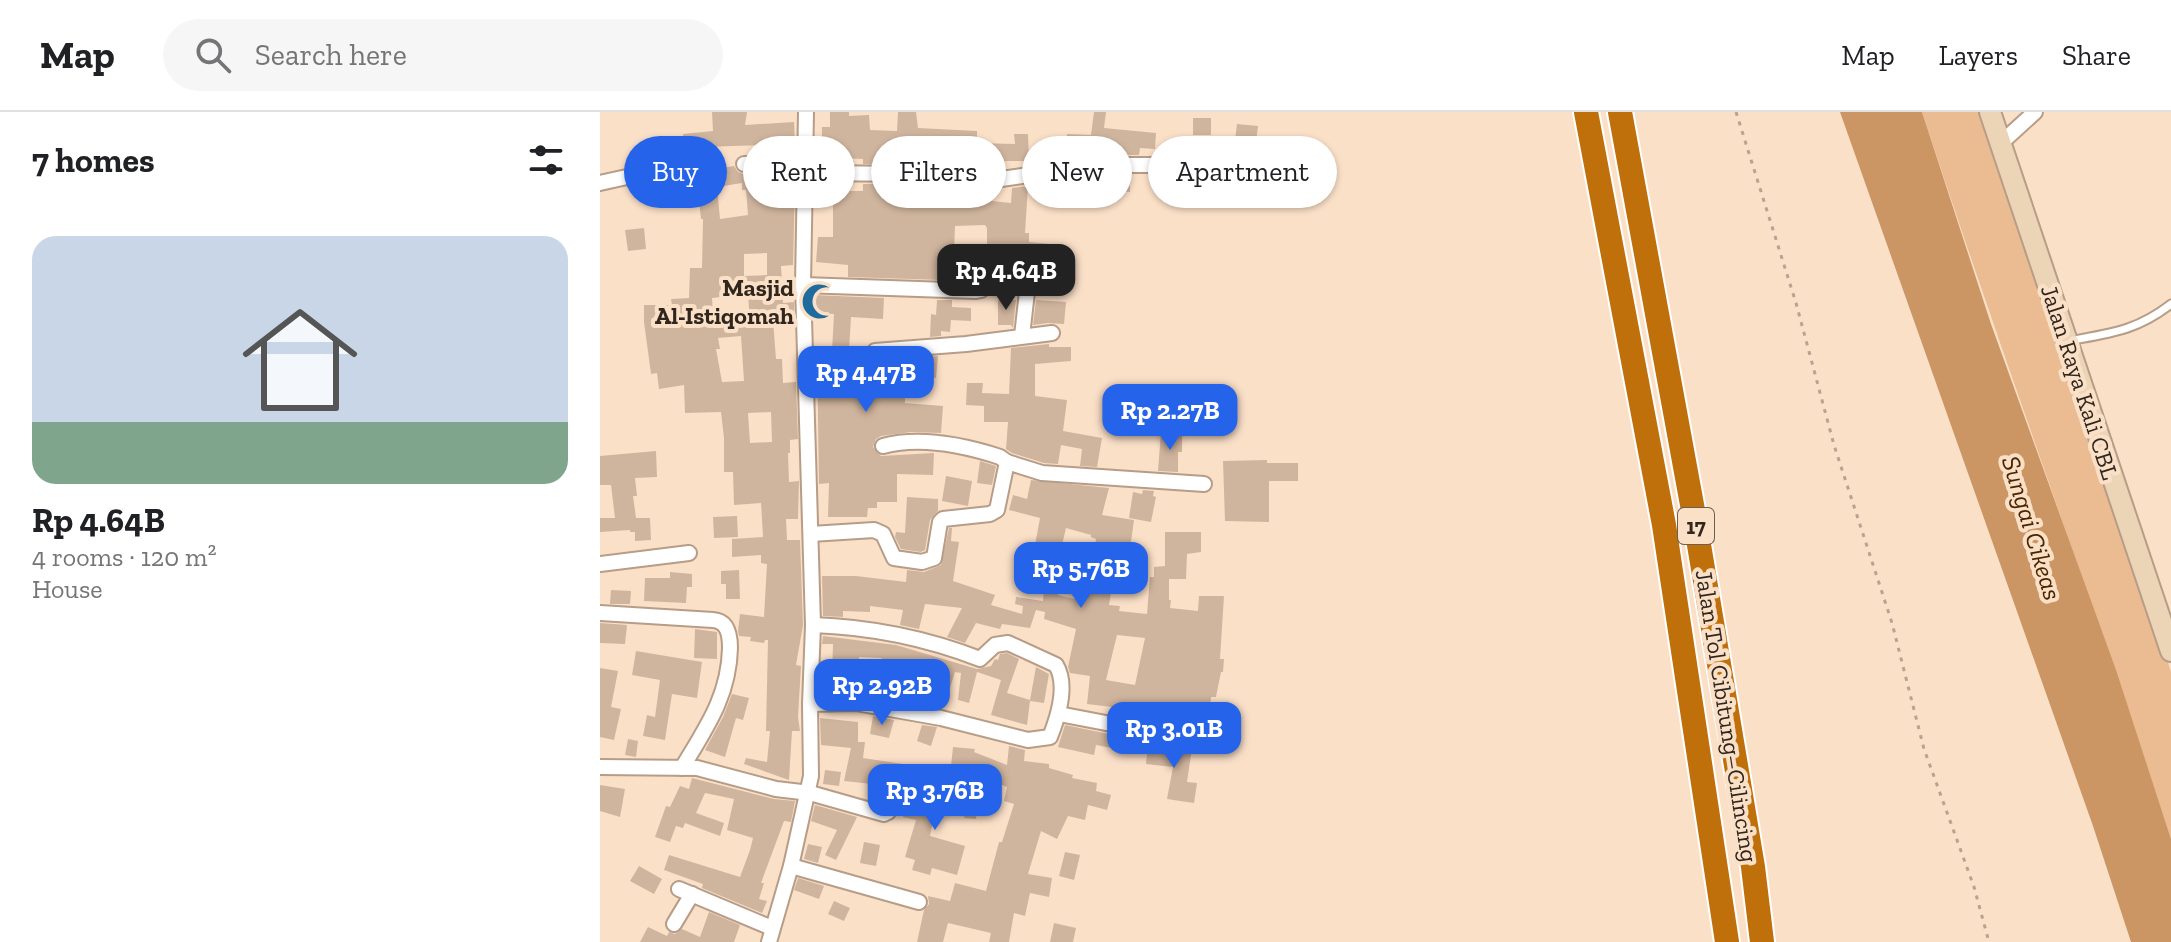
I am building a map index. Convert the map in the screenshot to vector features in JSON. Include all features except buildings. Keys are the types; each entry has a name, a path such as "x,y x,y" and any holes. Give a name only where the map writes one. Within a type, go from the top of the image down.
{"highway":[{"name":"Jalan Tol Cibitung–Cilincing","path":"1586,112 1664,525 1727,942"},
{"name":"Jalan Tol Cibitung–Cilincing","path":"1620,112 1695,521 1753,867 1762,942"}],"street":[{"path":"806,112 806,136"},
{"name":"Jalan Raya Kali CBL","path":"1990,112 2171,651"},
{"path":"2001,143 2035,112"},
{"path":"855,171 987,181 1035,175 1066,165 1148,165"},
{"path":"600,183 624,178"},
{"path":"674,924 685,891 771,935 810,793 813,625 803,285 805,208"},
{"path":"803,285 976,291 981,290 986,278 1028,283 1022,336"},
{"path":"875,351 1052,333"},
{"path":"883,446 917,441 942,443 984,452 1042,473 1204,484"},
{"path":"811,534 874,530 883,534 894,558 922,562 931,560 943,519 993,514 997,510 1007,462"},
{"path":"600,564 689,553"},
{"path":"600,613 720,620 726,626 730,642 729,673 723,694 682,768"},
{"path":"810,704 856,703 941,718 1028,740 1050,737 1059,714 1060,672 1056,665 1008,643 995,645 980,659 905,635 849,626 813,625"},
{"path":"1059,714 1158,733"},
{"path":"600,767 697,768 776,789 810,793 884,814 908,781 980,790"},
{"path":"791,866 919,902"}],"lane":[{"path":"2066,341 2122,331 2149,321 2171,304"}],"path":[{"path":"1736,112 1796,303 1834,445 1892,623 1924,749 1974,887 1989,942"}],"shaded area":[{"path":"1922,112 1978,112 2045,312 2146,590 2171,672 2171,839 1983,294"}],"water":[{"name":"Sungai Cikeas","path":"1840,112 1922,112 1991,324 2116,670 2171,839 2171,942 2131,942 2093,826"}],"place":[{"name":"Masjid Al-Istiqomah","path":"820,301"}]}
